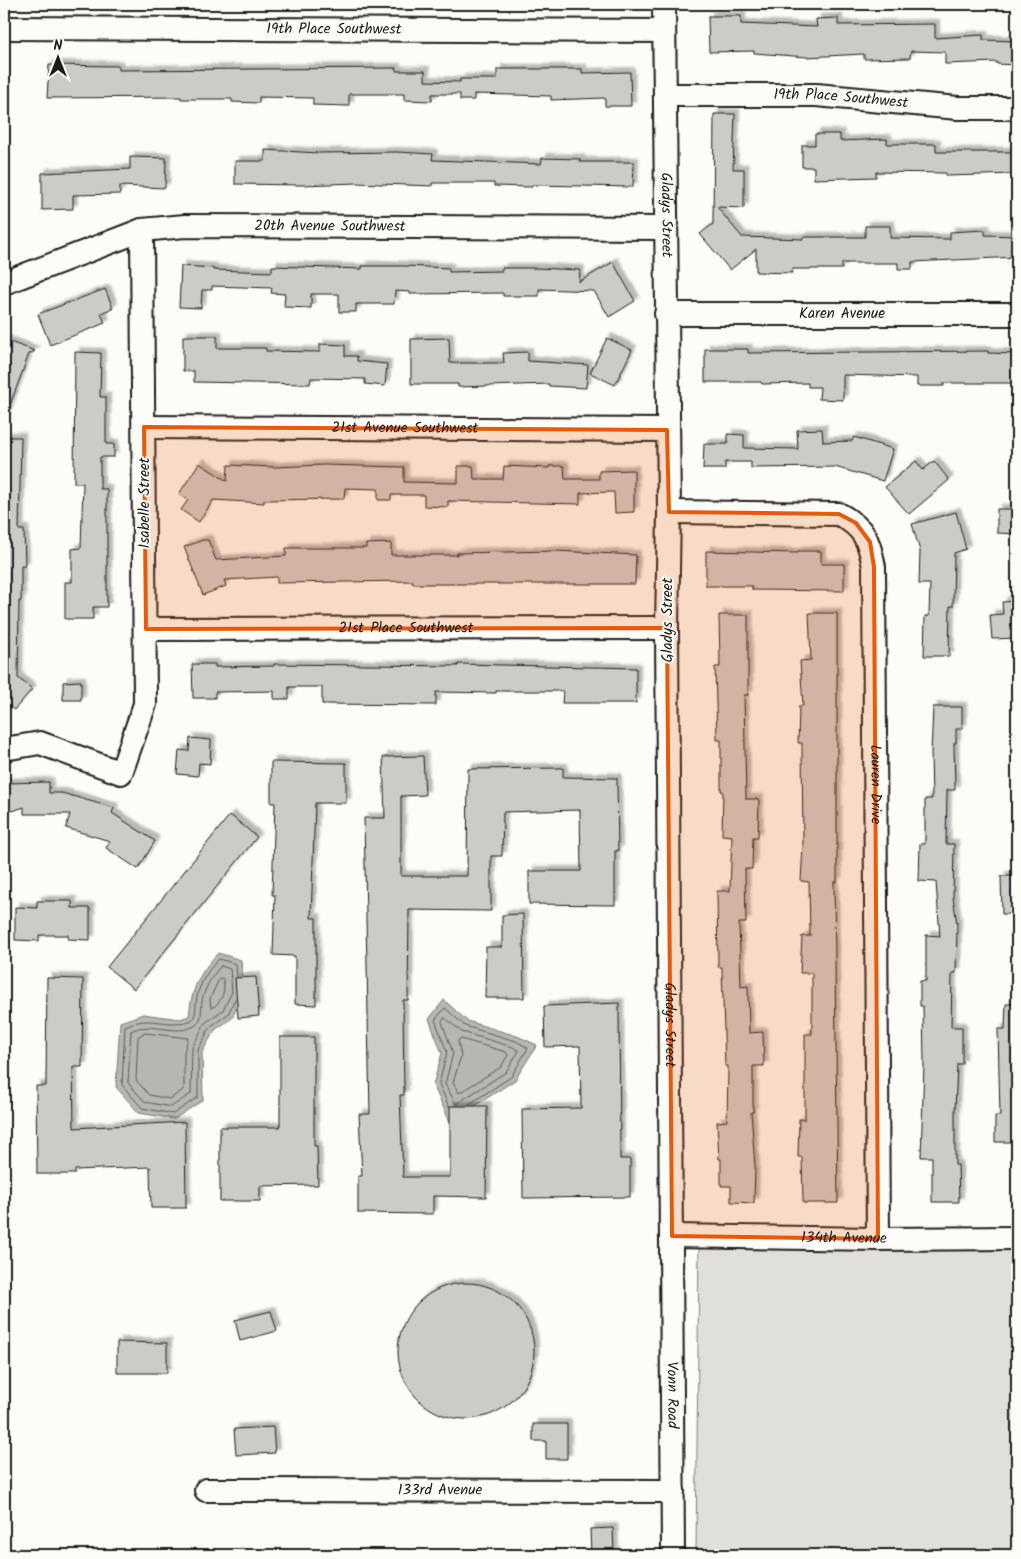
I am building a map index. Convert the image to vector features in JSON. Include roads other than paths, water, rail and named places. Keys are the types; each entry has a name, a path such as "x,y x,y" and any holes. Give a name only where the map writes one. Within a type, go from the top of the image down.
{"street":[{"name":"Gladys Street","path":"664,4 669,512 667,628 672,1236"},
{"name":"19th Place Southwest","path":"4,28 664,31"},
{"name":"19th Place Southwest","path":"665,95 816,95 958,108 1017,108"},
{"name":"20th Avenue Southwest","path":"4,283 142,230 185,226 666,228"},
{"name":"Isabelle Street","path":"4,749 40,743 122,773 144,704 146,628 142,230"},
{"name":"Karen Avenue","path":"666,314 1017,314"},
{"name":"21st Avenue Southwest","path":"144,427 667,430"},
{"name":"Lauren Drive","path":"669,512 839,514 856,524 870,542 874,567 878,1239"},
{"name":"21st Place Southwest","path":"146,628 667,628"},
{"name":"134th Avenue","path":"672,1236 878,1239 1017,1238"},
{"name":"Vonn Road","path":"672,1236 674,1555"},
{"name":"133rd Avenue","path":"206,1490 673,1491"}],"water":[{"path":"218,953 241,960 244,993 232,1018 215,1030 202,1052 203,1100 174,1119 139,1113 116,1087 120,1022 143,1014 180,1019 189,1016 194,989 201,974"},
{"path":"444,1000 467,1021 517,1036 537,1045 515,1080 450,1122 433,1085 442,1053 429,1019"}]}
